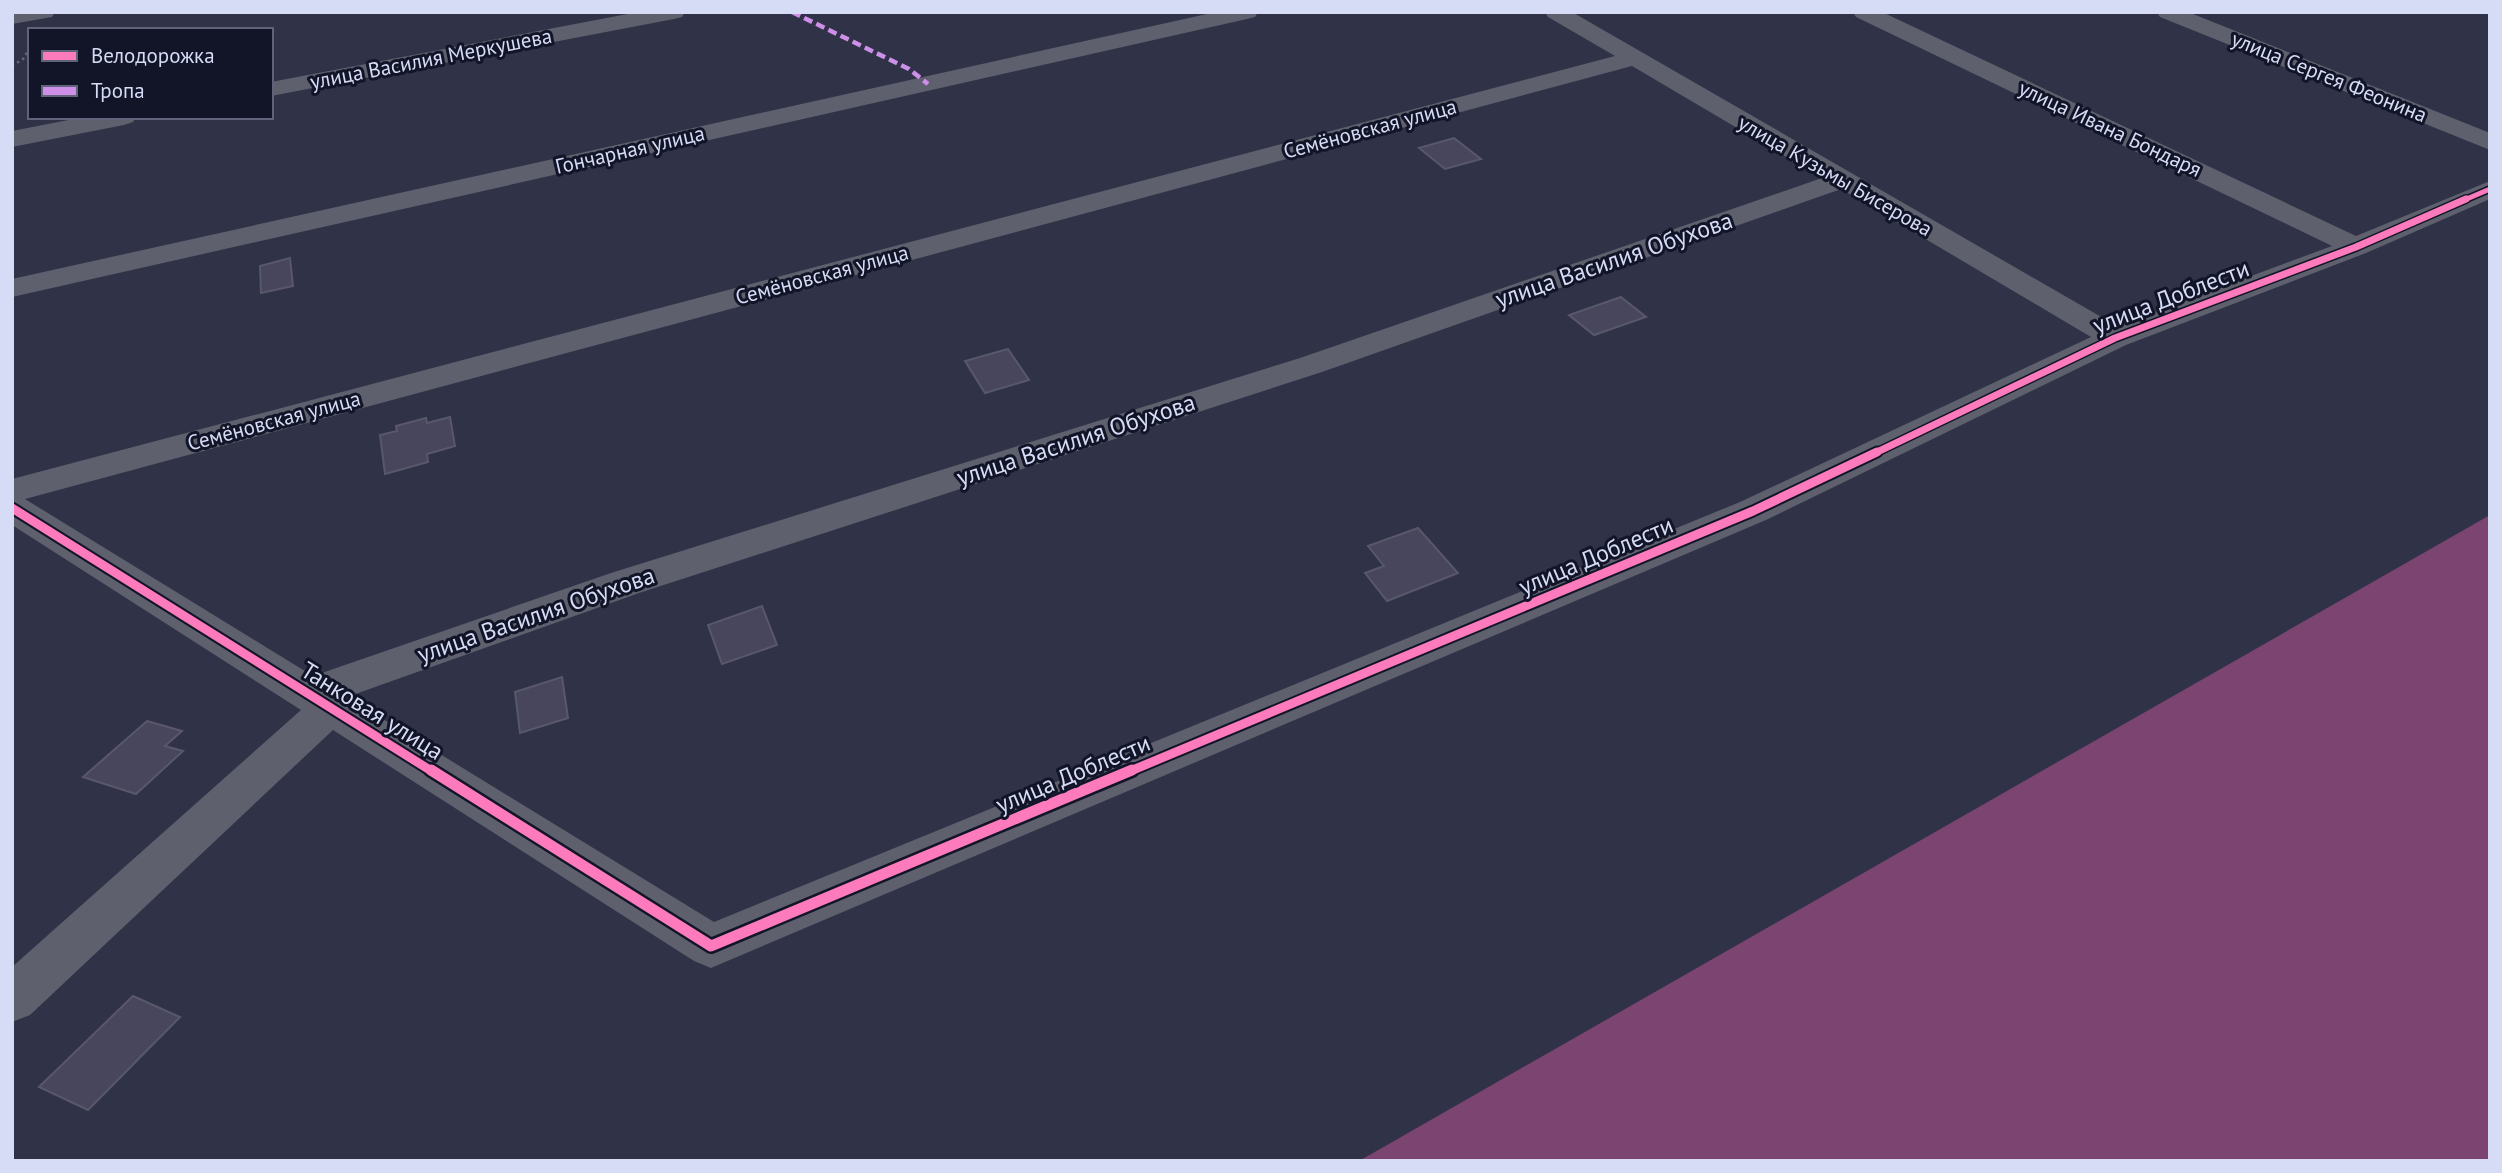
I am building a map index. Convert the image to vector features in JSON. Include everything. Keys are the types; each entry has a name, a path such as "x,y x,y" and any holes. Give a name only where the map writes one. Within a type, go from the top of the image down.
{"street":[{"path":"12,18 44,12"},
{"name":"улица Василия Меркушева","path":"273,89 674,12"},
{"name":"Гончарная улица","path":"12,288 1247,12"},
{"name":"улица Кузьмы Бисерова","path":"1556,12 1632,59 2115,338"},
{"name":"улица Ивана Бондаря","path":"1864,12 2356,247"},
{"name":"улица Сергея Феонина","path":"2168,12 2490,142"},
{"name":"Семёновская улица","path":"16,511 1632,59"},
{"path":"12,139 114,119"},
{"name":"улица Василия Обухова","path":"12,999 319,701 625,583 1311,365 1842,180"},
{"name":"улица Доблести","path":"711,946 1753,511 2115,338 2356,247 2490,189"},
{"name":"Танковая улица","path":"16,511 711,946"}],"path":[{"path":"12,66 23,59 28,51"}],"shaded area":[{"path":"2490,515 2490,1161 1359,1161"}],"building":[{"path":"1454,138 1481,159 1445,169 1419,148"},
{"path":"290,258 293,286 261,293 260,266"},
{"path":"1621,297 1646,317 1594,335 1569,315"},
{"path":"1008,349 1029,380 985,393 965,361"},
{"path":"450,417 455,446 427,454 428,462 385,474 380,435 397,431 396,426 426,418 427,423"},
{"path":"1418,528 1458,573 1387,601 1365,573 1384,566 1368,546"},
{"path":"762,606 777,645 722,664 708,625"},
{"path":"562,677 568,718 520,733 515,692"},
{"path":"147,721 182,731 165,746 183,751 136,794 83,777"},
{"path":"133,996 180,1017 88,1110 39,1087"}],"marked path":[{"path":"792,12 909,69 928,84"}],"cycle path":[{"path":"12,508 711,946 1753,511 2115,338 2356,247 2490,189"}]}
